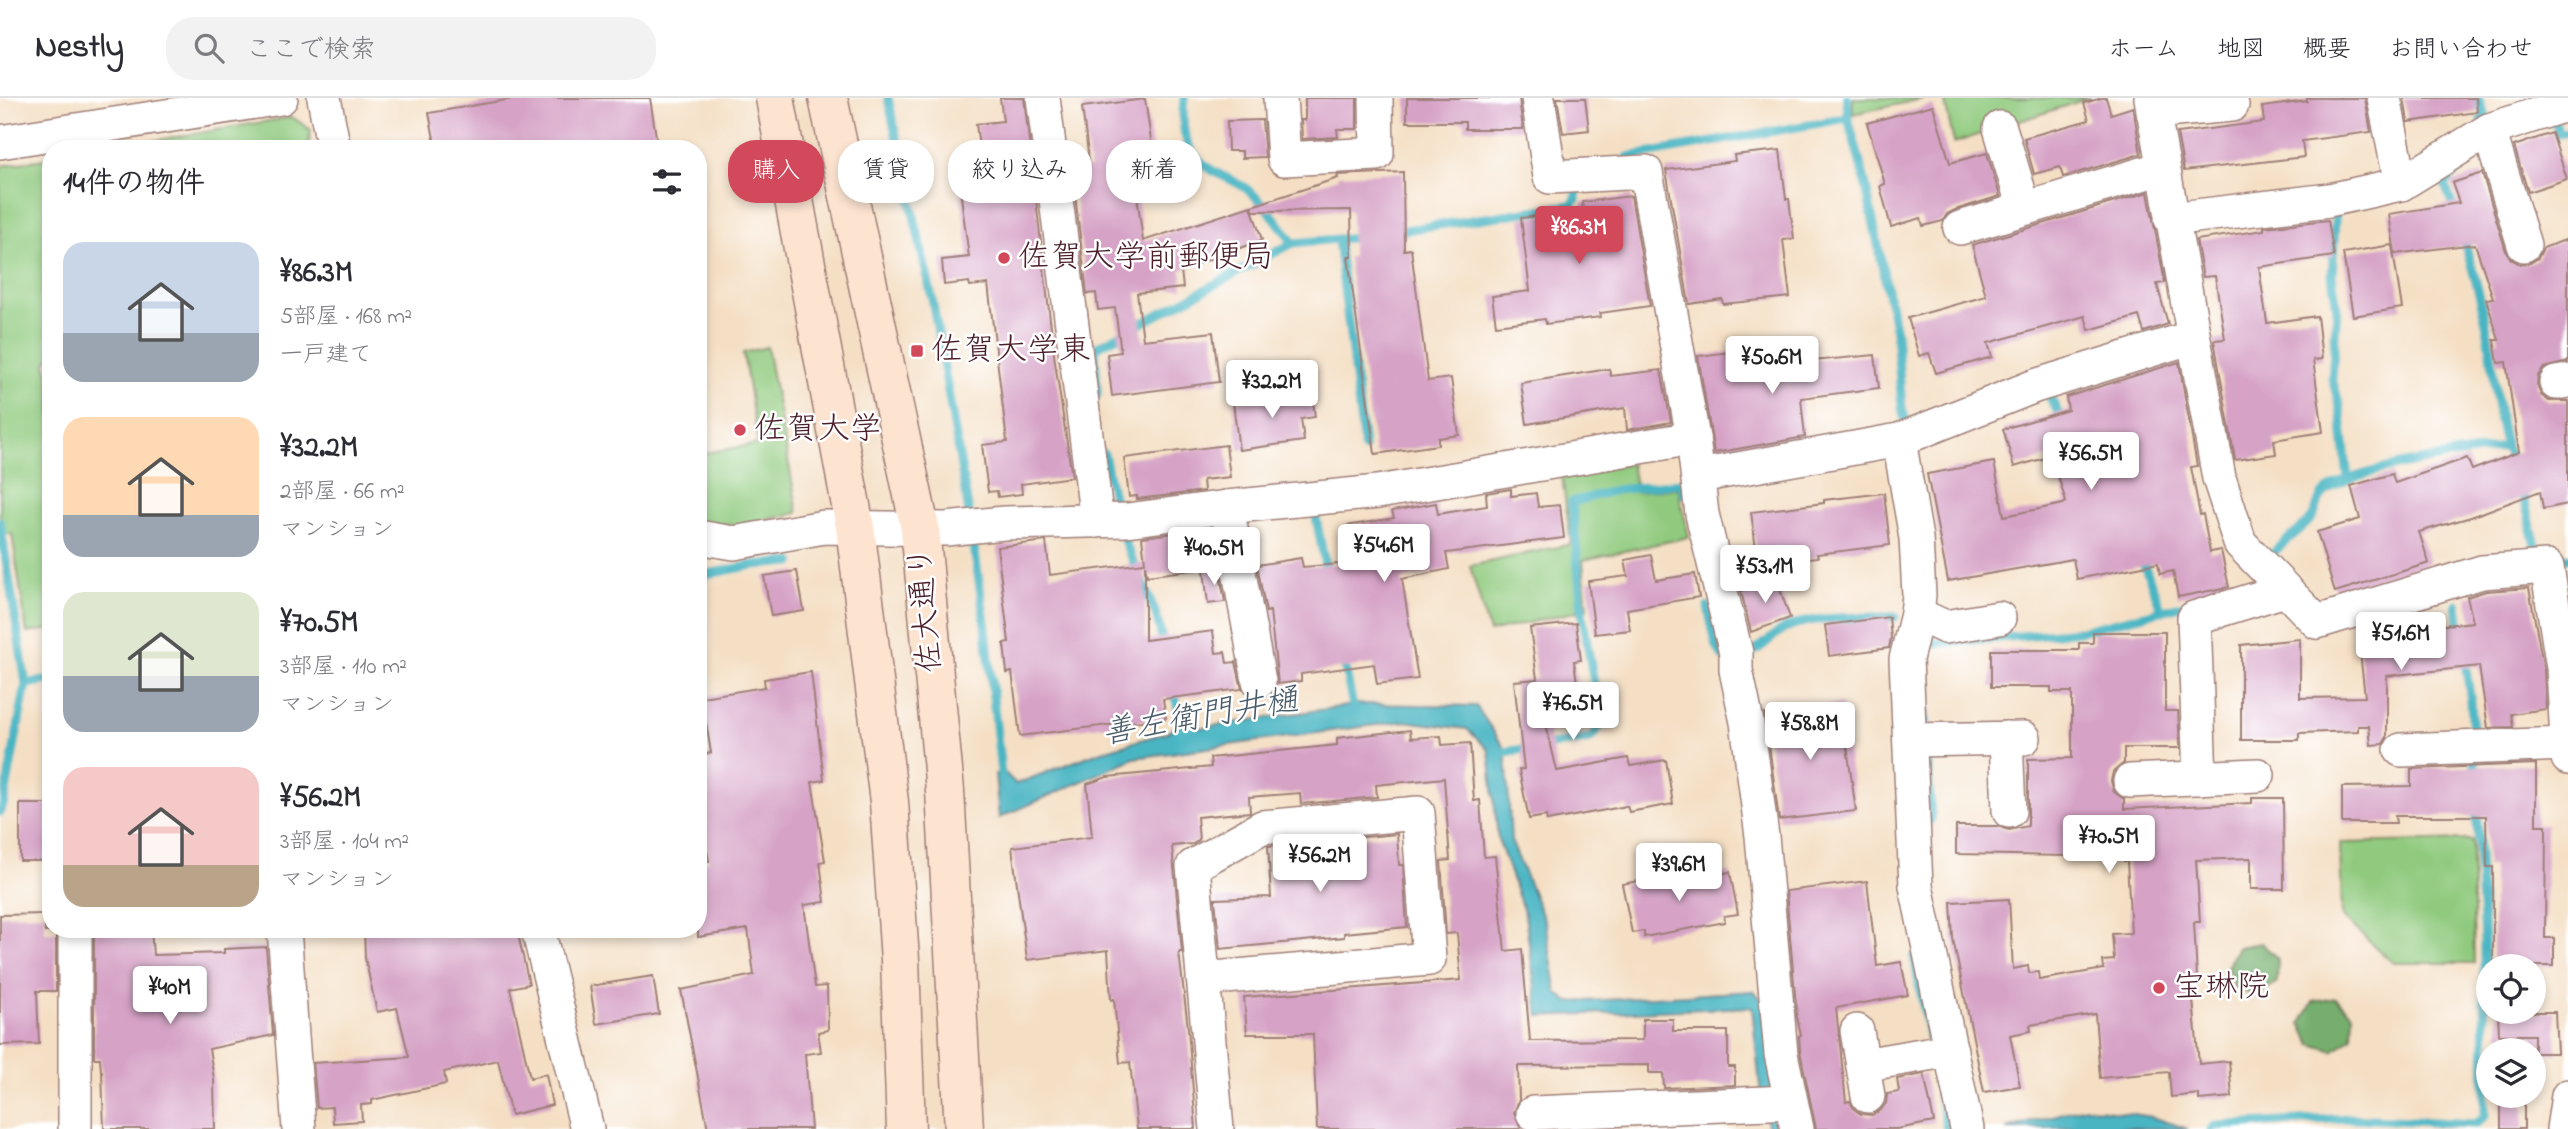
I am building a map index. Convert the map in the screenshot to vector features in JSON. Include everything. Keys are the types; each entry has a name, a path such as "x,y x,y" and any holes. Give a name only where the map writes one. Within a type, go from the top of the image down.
{"main road":[{"name":"佐大通り","path":"775,98 855,527 889,802 900,960 905,1129"},
{"name":"佐大通り","path":"828,98 920,528 945,791 964,1129"}],"street":[{"path":"0,142 281,98"},
{"path":"324,98 332,140"},
{"path":"1043,98 1111,521"},
{"path":"1280,98 1283,159 1377,154 1376,98"},
{"path":"1533,1113 1783,1110 1781,1054 1761,823 1747,722 1736,658 1702,514 1693,438 1646,172 1550,177 1538,98"},
{"path":"2384,98 2399,173"},
{"path":"2171,219 2336,199 2399,173 2493,141 2568,104"},
{"path":"2232,105 2152,105 2220,478 2240,543 2318,622 2482,572 2547,567 2563,668 2568,751 2473,747 2401,750"},
{"path":"2000,128 2024,208"},
{"path":"2493,141 2524,245"},
{"path":"1960,228 2162,167"},
{"path":"1699,476 1908,436 2035,386 2193,337"},
{"path":"1908,436 1919,596 1931,620"},
{"path":"707,538 734,543 824,527 920,528 1111,521 1378,492 1693,438"},
{"path":"1227,507 1259,681"},
{"path":"2200,778 2194,618 2270,574"},
{"path":"1931,620 1998,618"},
{"path":"1931,620 1906,659 1924,741 1914,834 1916,886 1938,1052 1967,1129"},
{"path":"1924,741 2015,738 2008,811"},
{"path":"2130,781 2258,775"},
{"path":"1203,979 1429,959 1418,813 1262,827 1193,866 1203,979 1217,1129"},
{"path":"75,938 75,1129"},
{"path":"285,938 299,1129"},
{"path":"540,938 587,1129"},
{"path":"1857,1031 1866,1081 1938,1052"},
{"path":"2563,1129 2568,1096"}],"green space":[{"path":"1853,98 1927,98 1853,114"},
{"path":"1944,98 2089,98 1954,143"},
{"path":"292,117 311,130 309,140 157,140"},
{"path":"42,159 42,630 27,633 12,534 0,534 0,166"},
{"path":"767,347 798,513 744,524 707,525 707,452 758,444 743,353"},
{"path":"1631,464 1636,492 1678,488 1689,537 1583,560 1587,609 1489,632 1470,566 1571,544 1562,476"},
{"path":"2472,840 2474,963 2393,963 2342,916 2340,843"},
{"path":"2261,943 2278,959 2277,982 2257,996 2235,989 2227,967 2238,947"},
{"path":"2336,998 2353,1014 2352,1037 2333,1051 2311,1044 2301,1023 2313,1002"}],"water":[{"path":"1360,704 1476,706 1506,750 1511,841 1545,922 1557,993 1569,1002 1754,991 1765,1003 1784,1129 1768,1129 1761,1096 1752,1007 1539,1016 1525,915 1498,839 1489,750 1467,729 1405,721 1134,758 999,818 995,774 1005,773 1016,784 1099,752 1168,732 1186,717 1199,728"},
{"path":"2085,1107 2152,1117 2188,1129 2006,1129"}],"building":[{"path":"518,98 650,98 657,140 434,140 429,113"},
{"path":"1000,98 1024,98 1029,140 978,140 976,124 1003,121"},
{"path":"1305,98 1357,98 1357,129 1337,129 1338,137 1302,139 1301,120 1305,120"},
{"path":"1407,98 1519,98 1523,129 1465,129 1465,122 1407,122"},
{"path":"1557,98 1585,98 1589,130 1563,133"},
{"path":"2106,98 2111,114 2133,107 2141,154 2063,177 2060,167 2034,174 2024,138 2089,120 2084,103"},
{"path":"2307,98 2365,98 2371,132 2302,141 2304,157 2184,171 2177,133 2264,122 2262,107 2307,101"},
{"path":"2404,98 2476,98 2477,112 2408,122"},
{"path":"1145,99 1151,140 1106,140 1106,203 1138,203 1143,241 1251,206 1262,240 1181,270 1183,288 1137,293 1143,340 1213,332 1219,382 1112,396 1107,354 1121,352 1115,308 1098,310 1096,293 1087,294 1076,203 1092,203 1092,140 1086,140 1082,107"},
{"path":"1933,105 1950,163 1987,153 2000,196 1955,210 1947,214 1943,221 1923,226 1921,218 1891,227 1880,186 1885,184 1867,123"},
{"path":"1262,120 1265,157 1242,158 1242,151 1228,151 1227,121"},
{"path":"2552,133 2567,179 2528,192 2514,146"},
{"path":"1780,150 1794,239 1783,240 1790,297 1723,304 1722,299 1689,304 1666,170 1735,161 1734,155"},
{"path":"1403,172 1404,250 1411,249 1428,381 1451,378 1459,435 1438,438 1438,445 1375,454 1348,257 1352,257 1351,210 1253,211 1252,206 1338,178 1337,175"},
{"path":"2482,173 2506,251 2511,259 2520,264 2530,263 2538,258 2543,248 2568,239 2568,362 2544,368 2538,376 2537,385 2541,395 2549,401 2568,401 2568,504 2543,509 2540,491 2471,517 2419,532 2429,563 2335,592 2317,532 2360,519 2351,486 2392,474 2395,483 2467,458 2472,470 2519,452 2506,362 2498,363 2494,340 2499,340 2486,299 2493,298 2475,244 2395,254 2389,214 2459,203 2452,183"},
{"path":"2148,192 2165,283 2157,284 2168,324 2144,332 2139,316 2089,330 2085,316 1988,343 1992,357 1936,373 1929,353 1919,356 1908,318 1986,296 1972,245"},
{"path":"1631,196 1650,306 1600,313 1601,317 1546,324 1545,319 1496,325 1492,296 1530,291 1521,218 1583,211 1582,202"},
{"path":"962,203 1036,203 1072,477 1021,484 1022,494 998,497 997,491 988,492 982,445 1007,442 988,284 970,286 969,282 944,285 942,260 969,257"},
{"path":"2328,220 2334,256 2259,267 2267,323 2317,316 2322,359 2313,360 2323,432 2274,440 2276,454 2235,460 2214,340 2225,339 2215,276 2203,277 2196,240 2264,230 2264,227"},
{"path":"2392,245 2402,308 2353,316 2343,253"},
{"path":"1738,351 1740,368 1875,355 1879,388 1801,398 1805,437 1714,453 1698,356"},
{"path":"2179,362 2197,466 2191,467 2200,515 2203,514 2210,552 2221,550 2229,587 2178,597 2173,571 2160,574 2158,563 2077,579 2073,559 1948,581 1927,474 1994,462 2004,516 2063,504 2066,502 2052,456 2014,467 2003,429 2068,410 2066,397"},
{"path":"1609,369 1611,376 1661,370 1671,422 1627,430 1625,408 1527,424 1521,383"},
{"path":"1312,392 1315,417 1301,419 1304,441 1239,450 1233,402"},
{"path":"1226,445 1230,477 1203,480 1204,491 1137,499 1137,496 1129,497 1124,458"},
{"path":"1511,489 1511,496 1536,493 1538,507 1560,505 1564,538 1446,553 1449,569 1402,579 1418,679 1377,684 1374,664 1301,674 1301,681 1278,684 1270,611 1266,612 1257,565 1301,558 1303,567 1351,563 1345,526 1394,518 1392,511 1436,503 1438,514 1487,506 1486,493"},
{"path":"1884,493 1890,545 1758,564 1751,512"},
{"path":"1209,529 1214,567 1147,576 1145,565 1145,640 1213,631 1216,653 1225,652 1227,663 1236,662 1242,689 1163,699 1166,718 1020,736 1012,672 1007,673 1004,643 1009,642 997,547 1046,541 1050,575 1145,563 1142,537"},
{"path":"1651,555 1656,580 1695,574 1699,597 1627,609 1630,630 1595,634 1588,581 1628,576 1625,560"},
{"path":"1219,569 1225,602 1208,604 1204,570"},
{"path":"797,571 804,611 771,616 764,576"},
{"path":"1776,578 1790,618 1751,632 1741,591"},
{"path":"2529,588 2544,670 2546,709 2511,714 2513,727 2488,728 2479,666 2387,676 2387,737 2383,744 2371,745 2369,726 2358,726 2358,731 2299,733 2299,740 2241,740 2241,645 2300,639 2300,698 2365,697 2358,634 2473,622 2467,597 2486,591"},
{"path":"1889,617 1889,648 1829,656 1825,625"},
{"path":"1576,623 1581,660 1574,661 1582,719 1546,724 1557,771 1628,758 1630,766 1666,760 1673,804 1629,812 1627,806 1547,821 1546,816 1529,819 1519,770 1524,769 1514,681 1537,679 1530,628"},
{"path":"2093,632 2165,632 2165,711 2178,711 2180,748 2124,748 2124,763 2113,772 2111,781 2114,792 2124,799 2124,809 2252,803 2252,798 2283,798 2284,889 2251,889 2251,858 2196,860 2200,922 2194,922 2197,977 2191,978 2199,1064 2229,1061 2232,1097 2199,1100 2199,1094 2171,1097 2169,1072 2100,1078 2095,1014 2030,1025 2031,1031 2010,1035 2020,1086 1984,1092 1953,939 1951,902 2009,899 2013,969 2028,966 2029,973 2038,972 2039,980 2104,969 2103,961 2114,960 2112,934 2131,933 2123,838 2069,839 2069,856 1956,854 1956,826 1998,826 2009,830 2028,826 2028,759 2072,758 2072,692 2051,692 2051,687 1991,687 1991,650 2079,650 2079,643 2093,643"},
{"path":"811,672 824,780 812,782 825,861 820,862 825,902 804,905 815,987 827,986 828,1030 818,1032 821,1052 805,1054 811,1129 708,1129 681,990 754,975 748,929 707,936 707,754 711,753 707,728 707,696 765,687 764,679"},
{"path":"1841,704 1856,811 1779,820 1765,714"},
{"path":"1410,730 1411,738 1441,736 1442,745 1470,743 1474,801 1480,800 1484,857 1495,856 1505,951 1522,949 1530,1041 1643,1040 1643,1019 1673,1019 1673,1031 1728,1031 1728,1067 1735,1067 1735,1085 1664,1088 1663,1073 1649,1073 1649,1065 1518,1066 1519,1100 1514,1113 1521,1129 1317,1129 1313,1034 1247,1034 1244,997 1461,980 1457,933 1446,934 1441,861 1450,860 1444,778 1376,785 1377,797 1301,804 1300,793 1249,797 1250,812 1197,817 1199,840 1193,844 1172,846 1196,1129 1137,1129 1130,1062 1120,1063 1114,999 1111,1000 1108,950 1027,960 1012,847 1092,837 1087,784 1107,777 1211,767 1210,758 1337,745 1337,738"},
{"path":"2536,764 2536,825 2546,825 2545,938 2554,938 2554,966 2546,966 2546,954 2493,954 2493,867 2487,867 2486,816 2395,816 2396,823 2342,823 2342,787 2411,786 2411,769"},
{"path":"20,804 42,804 42,861 20,861"},
{"path":"1397,834 1399,865 1403,865 1407,927 1344,933 1344,937 1220,949 1215,899 1271,897 1268,846"},
{"path":"1730,872 1738,914 1724,916 1725,922 1644,937 1644,931 1632,933 1622,884 1670,875 1672,883"},
{"path":"1867,881 1877,966 1901,962 1908,995 1836,1008 1846,1102 1850,1101 1854,1109 1861,1114 1872,1115 1886,1103 1887,1094 1899,1092 1897,1079 1924,1074 1934,1122 1897,1129 1816,1129 1800,1051 1801,1035 1797,1017 1786,891"},
{"path":"42,914 42,938 56,938 56,991 37,991 39,1044 0,1045 0,915"},
{"path":"94,938 152,938 153,955 224,953 224,949 266,947 273,1035 209,1049 214,1078 215,1129 104,1129 102,1071 100,1058 94,1058"},
{"path":"364,938 519,938 529,984 510,988 530,1078 546,1074 552,1105 511,1115 498,1060 444,1072 446,1084 372,1100 372,1104 361,1105 362,1121 333,1123 332,1107 317,1108 313,1063 409,1057 397,1008 377,1012 365,958"},
{"path":"653,976 659,1014 596,1024 590,986"},
{"path":"2546,1012 2555,1012 2557,1053 2546,1053 2546,1038 2534,1038 2534,1035 2499,1035 2499,1024 2546,1024"},
{"path":"2501,1108 2524,1108 2524,1129 2501,1129"}],"waterway":[{"name":"善左衛門井樋","path":"888,98 932,298 970,519"},
{"path":"1184,98 1184,128 1194,154 1210,169 1255,196 1293,243"},
{"path":"1628,157 1848,118 1847,98"},
{"path":"2478,98 2486,117 2481,120"},
{"path":"1848,118 1864,177 1896,332 1902,408 1908,428"},
{"path":"2550,122 2555,121 2559,134 2568,132"},
{"path":"2456,216 2445,184 2465,162"},
{"path":"1392,232 1571,205 1576,199 1577,182"},
{"path":"2336,204 2332,275 2337,309 2332,378 2340,407 2348,479"},
{"path":"2462,236 2485,318 2500,422 2513,467"},
{"path":"1097,395 1095,348 1293,243 1361,237"},
{"path":"1338,241 1364,448"},
{"path":"2050,398 2063,421"},
{"path":"2267,560 2310,520 2322,495 2334,486 2379,470 2504,447"},
{"path":"1104,454 1120,531 1156,614 1164,647"},
{"path":"1498,753 1590,739 1601,725 1582,612 1572,502 1616,490 1681,483 1684,494"},
{"path":"2521,487 2538,553 2568,558"},
{"path":"1315,512 1327,576"},
{"path":"0,522 26,684 0,812"},
{"name":"善左衛門井樋","path":"972,533 986,629 1002,783"},
{"path":"2141,557 2162,611"},
{"path":"707,574 753,565 792,562"},
{"path":"1929,644 2080,631 2193,603"},
{"path":"2457,605 2461,635"},
{"path":"1708,607 1716,644 1723,657"},
{"path":"1743,656 1755,651 1784,629 1802,622 1895,617"},
{"path":"1923,680 1931,629"},
{"path":"2464,656 2471,701 2475,777"},
{"path":"1343,658 1355,716"},
{"path":"26,684 42,681"},
{"path":"1173,688 1183,729"},
{"path":"1924,698 1926,733"},
{"path":"1923,827 1931,819 1927,747"},
{"path":"2211,1129 2215,1126 2349,1118 2476,1124 2485,1116 2484,940 2476,805"},
{"path":"1914,957 1931,1047"},
{"path":"1933,1061 1947,1129"}],"place":[{"name":"佐賀大学前郵便局","path":"1004,258"},
{"name":"佐賀大学東","path":"917,351"},
{"name":"佐賀大学","path":"740,430"},
{"name":"宝琳院","path":"2159,988"}]}
